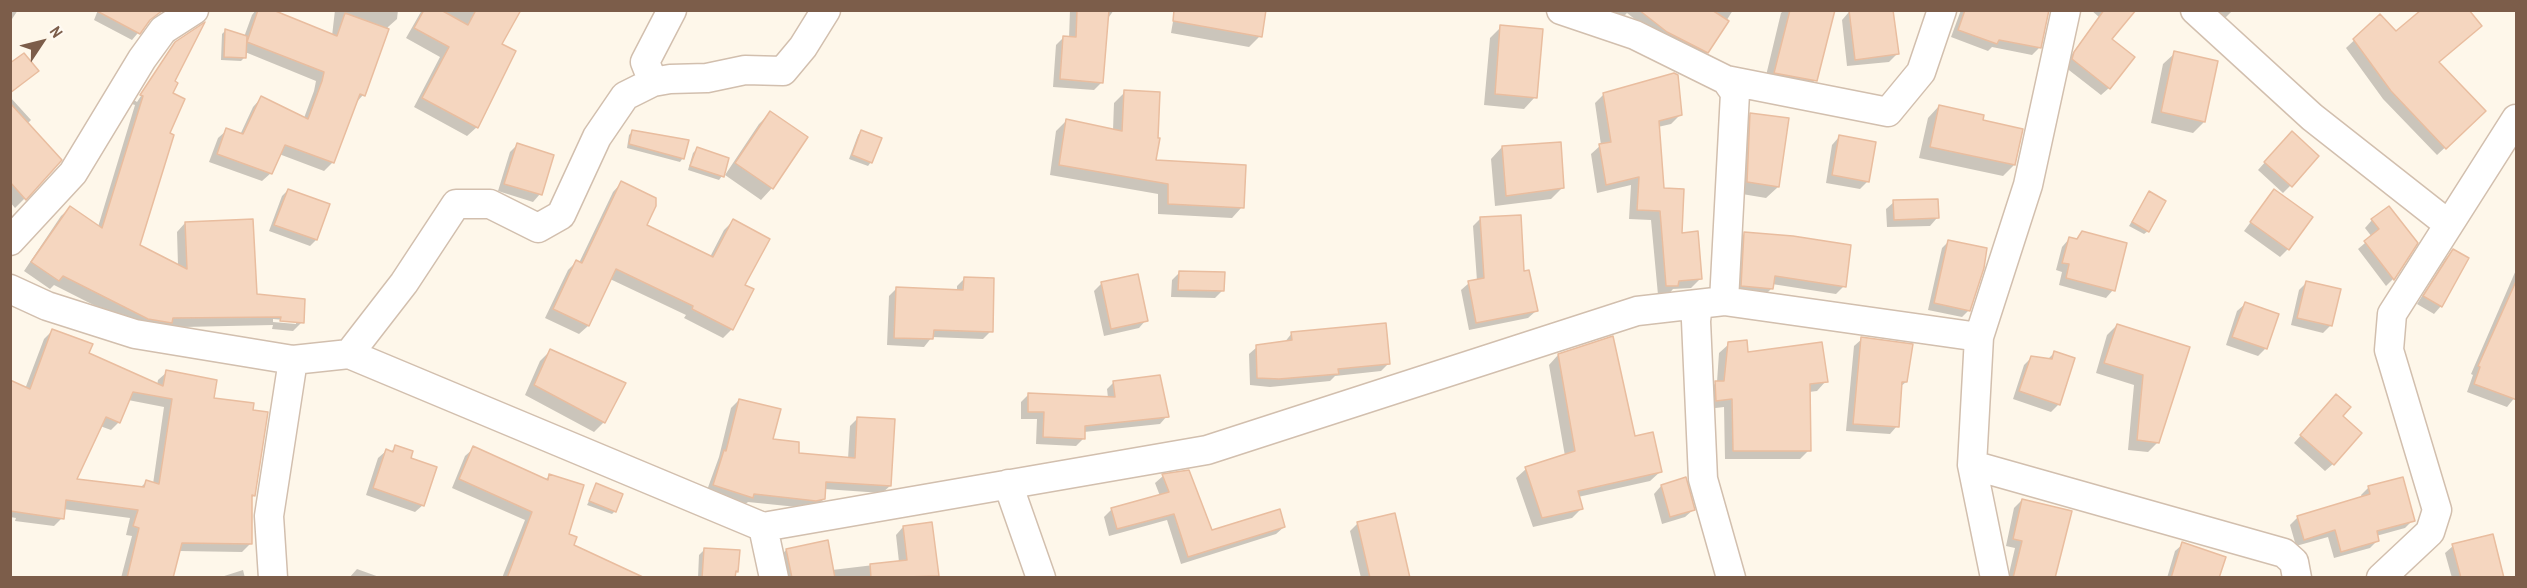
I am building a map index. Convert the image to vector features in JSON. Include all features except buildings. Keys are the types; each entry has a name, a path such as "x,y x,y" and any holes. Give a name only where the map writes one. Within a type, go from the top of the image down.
{"street":[{"path":"10,241 73,173 142,59 163,30 194,10"},
{"path":"653,82 645,62 672,10"},
{"path":"349,354 404,283 456,204 490,204 538,228 561,215 597,137 626,96 653,82 670,79 707,78 745,70 783,71 803,47 826,10"},
{"path":"1561,10 1635,35 1726,80 1888,112 1922,72 1942,10"},
{"path":"1995,578 1972,465 1979,337 2028,185 2066,10"},
{"path":"2195,10 2312,117 2448,224"},
{"path":"1726,80 1735,93 1711,302 1696,321 1703,479 1731,578"},
{"path":"2381,578 2430,532 2437,510 2389,350 2392,314 2517,119"},
{"path":"10,289 47,306 135,334 293,360 349,354 763,527 1207,450 1638,311 1711,302 1979,337"},
{"path":"273,578 269,516 293,360"},
{"path":"1972,465 2284,553 2295,562 2297,578"},
{"path":"1008,484 1041,578"},
{"path":"763,527 774,578"}]}
